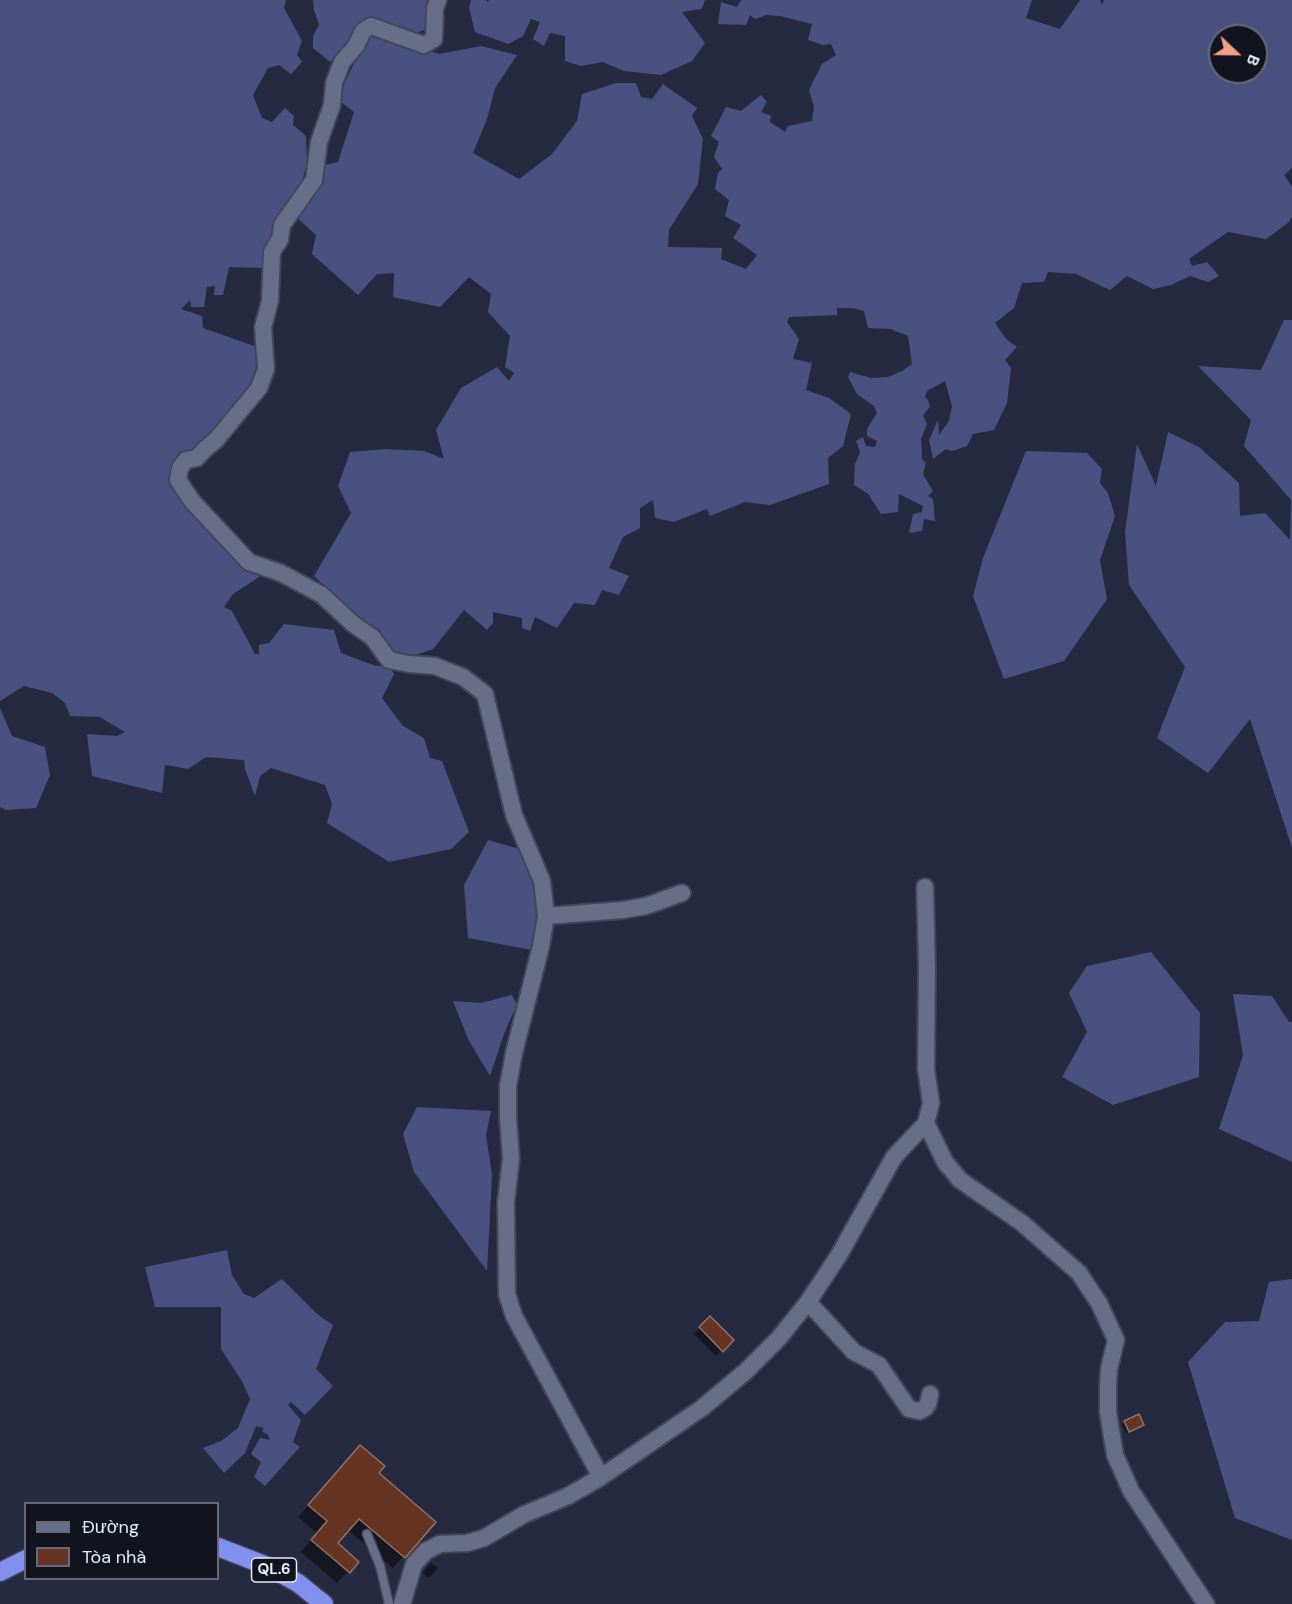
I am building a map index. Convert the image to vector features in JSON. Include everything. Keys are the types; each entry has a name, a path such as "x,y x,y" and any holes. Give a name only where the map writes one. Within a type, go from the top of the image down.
{"highway":[{"name":"QL.6","path":"219,1547 267,1566 298,1583 324,1604"},
{"path":"0,1572 24,1560"}],"street":[{"path":"438,0 435,8 434,39 424,45 371,27 363,31 356,46 342,62 334,83 332,105 319,142 314,180 282,225 280,239 272,252 270,301 263,327 266,369 259,388 216,440 197,458 186,460 180,468 178,480 192,501 249,562 281,573 322,595 353,624 372,637 389,660 435,666 463,677 485,694 514,815 542,881 546,916 541,946 509,1078 507,1102 511,1171 505,1214 507,1294 514,1316 601,1477"},
{"path":"402,1604 414,1564 426,1551 440,1544 467,1543 484,1538 523,1515 567,1496 601,1477 726,1389 773,1344 808,1302 839,1255 894,1157 926,1123 931,1103 926,1069 925,887"},
{"path":"546,916 623,910 646,906 682,893"},
{"path":"926,1123 939,1151 952,1171 969,1187 1022,1223 1079,1274 1099,1303 1116,1340 1109,1369 1108,1386 1108,1412 1115,1455 1131,1491 1206,1604"},
{"path":"808,1302 854,1352 879,1365 909,1409 919,1411 925,1408 930,1394"}],"lane":[{"path":"367,1534 380,1566 389,1604"}],"shaded area":[{"path":"0,0 286,0 284,8 302,41 297,55 302,62 291,74 279,65 268,68 253,95 262,118 272,122 285,108 294,116 293,125 306,136 307,163 301,185 266,268 229,267 223,295 214,295 215,286 207,287 204,307 191,307 190,300 181,309 202,316 203,328 260,348 260,366 253,387 173,481 265,573 232,595 224,607 232,611 255,654 259,654 259,645 269,643 284,624 334,630 341,653 376,666 389,666 394,674 382,698 403,726 424,738 430,758 442,761 469,832 451,849 389,862 327,823 332,804 325,785 271,768 260,776 255,796 244,760 206,757 188,769 165,765 162,793 92,776 87,734 117,736 125,732 100,717 70,716 65,703 52,693 24,686 0,701"},
{"path":"313,0 432,0 431,28 408,35 369,21 351,43 330,62 313,48 313,36 319,25"},
{"path":"471,0 488,2 489,0 705,0 702,9 682,12 705,43 692,61 661,75 624,71 603,62 581,66 565,61 565,36 550,33 544,46 533,39 540,22 531,19 523,36 508,44 475,32 469,7"},
{"path":"741,0 1032,0 1026,18 1060,29 1080,0 1100,0 1102,5 1104,0 1292,0 1292,168 1284,175 1292,187 1292,217 1289,222 1266,239 1228,232 1189,259 1192,266 1207,262 1219,276 1208,282 1190,276 1171,285 1153,289 1127,276 1110,290 1076,274 1048,272 1044,282 1022,283 1014,308 995,323 1006,339 1017,347 1005,360 1011,368 1007,403 994,430 973,434 967,446 952,451 946,449 933,459 929,440 938,420 939,435 949,421 952,406 945,381 927,391 925,397 930,407 923,415 927,424 921,439 922,459 926,463 923,474 933,491 928,496 933,499 935,521 924,519 922,531 909,533 913,514 922,512 923,506 899,494 898,512 881,514 868,494 854,485 855,464 860,452 856,441 863,437 866,446 875,447 877,441 867,436 867,429 877,413 874,406 857,394 848,377 850,372 871,378 888,377 902,371 912,364 908,336 891,329 868,328 864,311 852,308 837,308 837,315 789,317 787,322 799,339 793,359 812,363 806,390 829,398 851,414 843,446 828,458 829,484 770,505 745,502 710,516 707,509 674,522 655,518 653,500 640,508 640,528 623,537 609,568 629,576 619,595 602,590 595,605 574,603 557,628 535,617 530,631 522,628 522,618 493,612 493,623 487,630 464,610 433,649 413,656 390,650 380,630 360,620 314,576 351,513 338,486 350,452 386,449 424,451 444,459 436,430 461,388 497,367 509,381 514,373 505,367 510,336 488,312 491,294 469,277 440,307 393,297 394,273 377,274 358,295 312,254 316,235 294,215 324,165 338,162 354,112 337,99 370,30 439,54 481,46 517,55 495,88 487,119 473,153 519,179 552,154 577,121 582,94 616,83 636,83 641,97 652,99 663,84 697,108 692,116 703,139 698,184 669,230 668,247 722,248 721,259 746,269 757,255 733,238 741,225 725,216 729,200 715,189 718,173 722,169 714,157 719,142 711,136 726,107 741,111 761,95 767,102 761,112 771,116 770,122 785,132 788,126 812,121 814,107 809,90 822,64 836,55 831,44 823,45 808,40 812,24 780,16 767,15 755,19 750,15 746,25 718,24 721,2 737,7"},
{"path":"1284,320 1292,320 1292,848 1250,719 1208,773 1157,738 1185,667 1129,585 1125,532 1137,444 1156,486 1168,432 1199,447 1239,483 1240,516 1265,513 1290,540 1291,500 1244,446 1251,420 1198,366 1261,370"},
{"path":"1026,451 1087,453 1102,469 1100,483 1108,493 1115,516 1100,560 1107,599 1064,661 1004,679 973,596 983,558"},
{"path":"0,708 12,736 45,747 50,775 36,808 6,810 0,807"},
{"path":"488,840 526,851 538,903 532,950 468,938 464,885"},
{"path":"1151,952 1200,1013 1199,1077 1113,1105 1062,1077 1087,1032 1069,993 1087,966"},
{"path":"1233,994 1272,996 1289,1022 1292,1022 1292,1162 1219,1129 1243,1055"},
{"path":"512,995 517,1004 490,1076 468,1039 453,1001 481,1003"},
{"path":"417,1107 491,1111 486,1135 492,1175 487,1271 414,1172 403,1134"},
{"path":"227,1250 232,1275 244,1294 254,1298 282,1279 317,1314 333,1325 316,1369 333,1386 305,1415 291,1402 288,1405 301,1420 293,1442 300,1447 265,1486 254,1477 261,1462 251,1454 260,1438 270,1440 268,1435 262,1431 264,1428 256,1426 245,1453 224,1473 203,1448 221,1441 238,1428 250,1399 242,1381 221,1349 221,1307 155,1307 145,1267"},
{"path":"1292,1279 1292,1540 1235,1518 1188,1362 1225,1322 1259,1321 1269,1282"}],"building":[{"path":"710,1316 734,1340 723,1352 699,1327"},
{"path":"1139,1414 1144,1425 1129,1432 1124,1421"},
{"path":"360,1445 385,1466 379,1473 436,1522 405,1558 359,1519 338,1543 359,1562 350,1573 311,1540 327,1521 308,1505"}]}
